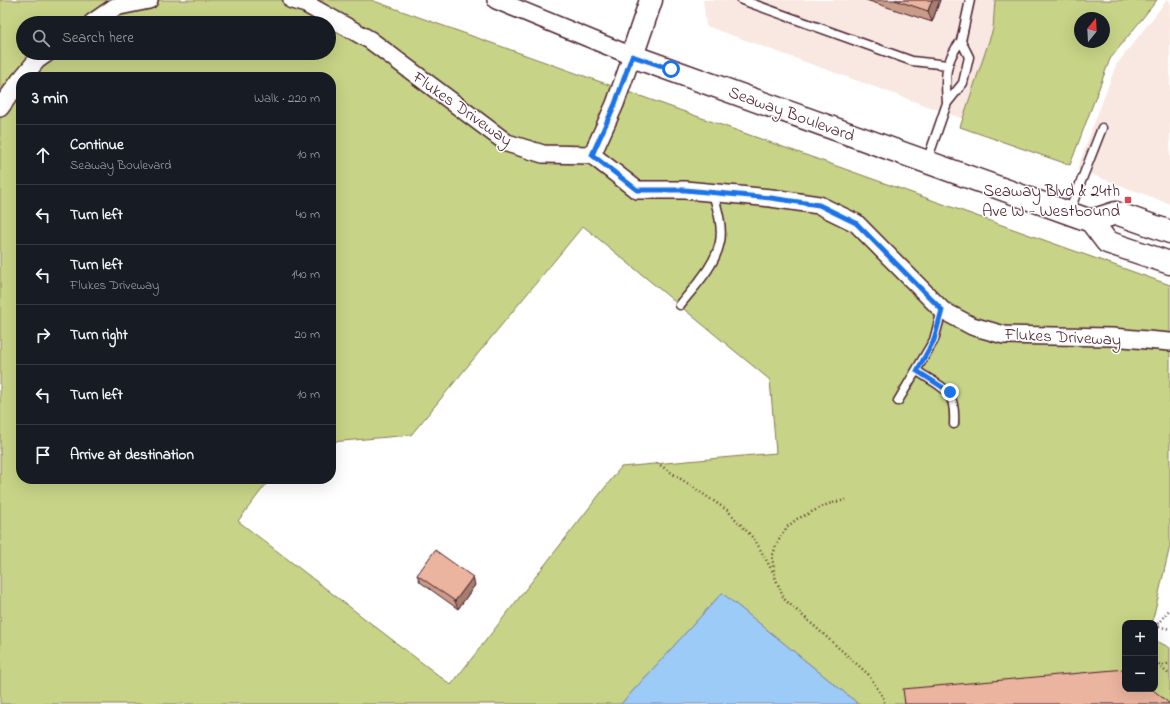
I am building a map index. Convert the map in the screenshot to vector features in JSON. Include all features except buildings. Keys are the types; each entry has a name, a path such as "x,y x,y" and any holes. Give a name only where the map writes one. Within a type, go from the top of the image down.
{"street":[{"path":"102,16 115,7 149,0"},
{"name":"Flukes Driveway","path":"292,0 306,4 327,16"},
{"name":"Seaway Boulevard","path":"496,0 632,56 1091,221"},
{"path":"592,155 615,104 651,0"},
{"name":"Flukes Driveway","path":"336,21 370,40 507,143 543,154 592,155 637,190 713,193 771,198 819,205 856,223 942,310 972,326 1004,335 1112,338 1170,342"},
{"path":"27,72 37,60"},
{"path":"0,108 16,86"},
{"path":"1170,232 1116,213 1091,221 1107,242 1170,263"}],"lane":[{"path":"742,0 912,61 948,65"},
{"path":"947,103 945,76 952,53 962,41 970,0"},
{"path":"927,162 947,103 963,83 969,57 962,41"},
{"path":"1068,213 1102,128"},
{"path":"680,305 712,264 720,241 719,216 713,193"},
{"path":"898,401 934,340 942,310"},
{"path":"917,371 950,392 955,406 954,424"}],"path":[{"path":"657,463 727,510 756,540 775,577 784,599 868,674 884,699 884,704"},
{"path":"775,577 772,557 777,542 787,527 797,519 828,504 846,500"},
{"path":"1158,623 1170,609"},
{"path":"1158,626 1170,629"},
{"path":"1158,665 1170,663"},
{"path":"1158,666 1170,675"}],"shaded area":[{"path":"703,0 995,0 993,29 963,119 706,26"},
{"path":"1167,0 1170,0 1170,204 1077,169 1116,65"}],"green space":[{"path":"0,0 371,0 1170,285 1170,546 1153,620 1122,620 1122,692 1158,692 1158,642 1170,648 1170,704 856,704 856,702 722,593 621,704 0,704"},
{"path":"995,0 1157,0 1110,59 1070,165 960,127 993,29"}],"water":[{"path":"722,593 856,702 856,704 621,704"}],"place":[{"name":"Seaway Blvd & 24th Ave W - Westbound","path":"1128,200"}],"route":[{"path":"671,69 632,56 615,104 592,155 610,171 637,190 685,190 807,203 819,205 856,223 942,310 934,340 917,371 950,392"}]}
